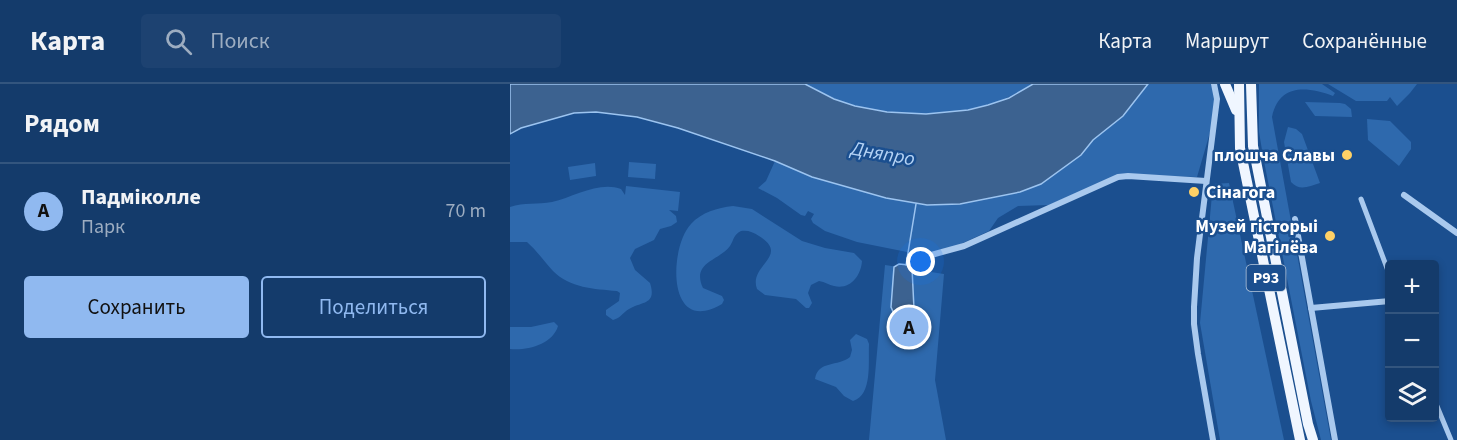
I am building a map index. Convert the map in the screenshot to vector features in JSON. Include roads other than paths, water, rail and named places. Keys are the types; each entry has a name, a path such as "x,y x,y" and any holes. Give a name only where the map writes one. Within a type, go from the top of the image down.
{"main road":[{"path":"1225,84 1238,116"},
{"name":"Р93","path":"1239,84 1240,148 1300,440"},
{"name":"Р93","path":"1251,84 1253,146 1313,440"}],"street":[{"path":"1213,440 1194,324 1197,258 1218,99 1214,84"},
{"path":"1218,99 1225,97 1232,100"},
{"path":"924,257 964,246 1118,177 1206,181"},
{"path":"1404,195 1457,233"},
{"path":"1361,199 1385,265"},
{"path":"1295,219 1335,440"},
{"path":"1311,308 1385,301"},
{"path":"1439,411 1451,440"}],"water":[{"name":"Дняпро","path":"510,84 805,84 834,99 855,106 887,112 926,114 968,110 988,105 1009,98 1033,84 1148,84 1123,116 1093,140 1081,155 1041,184 1020,192 960,204 927,205 886,198 812,177 775,161 678,128 637,117 596,112 574,113 521,128 510,134"},
{"path":"899,264 909,265 912,268 914,309 911,315 895,316 891,307 894,267"}],"waterway":[{"path":"906,265 916,204"}],"place":[{"name":"плошча Славы","path":"1347,155"},
{"name":"Сінагога","path":"1194,192"},
{"name":"Музей гісторыі Магілёва","path":"1330,236"},
{"name":"Падміколле","path":"909,327"}]}
